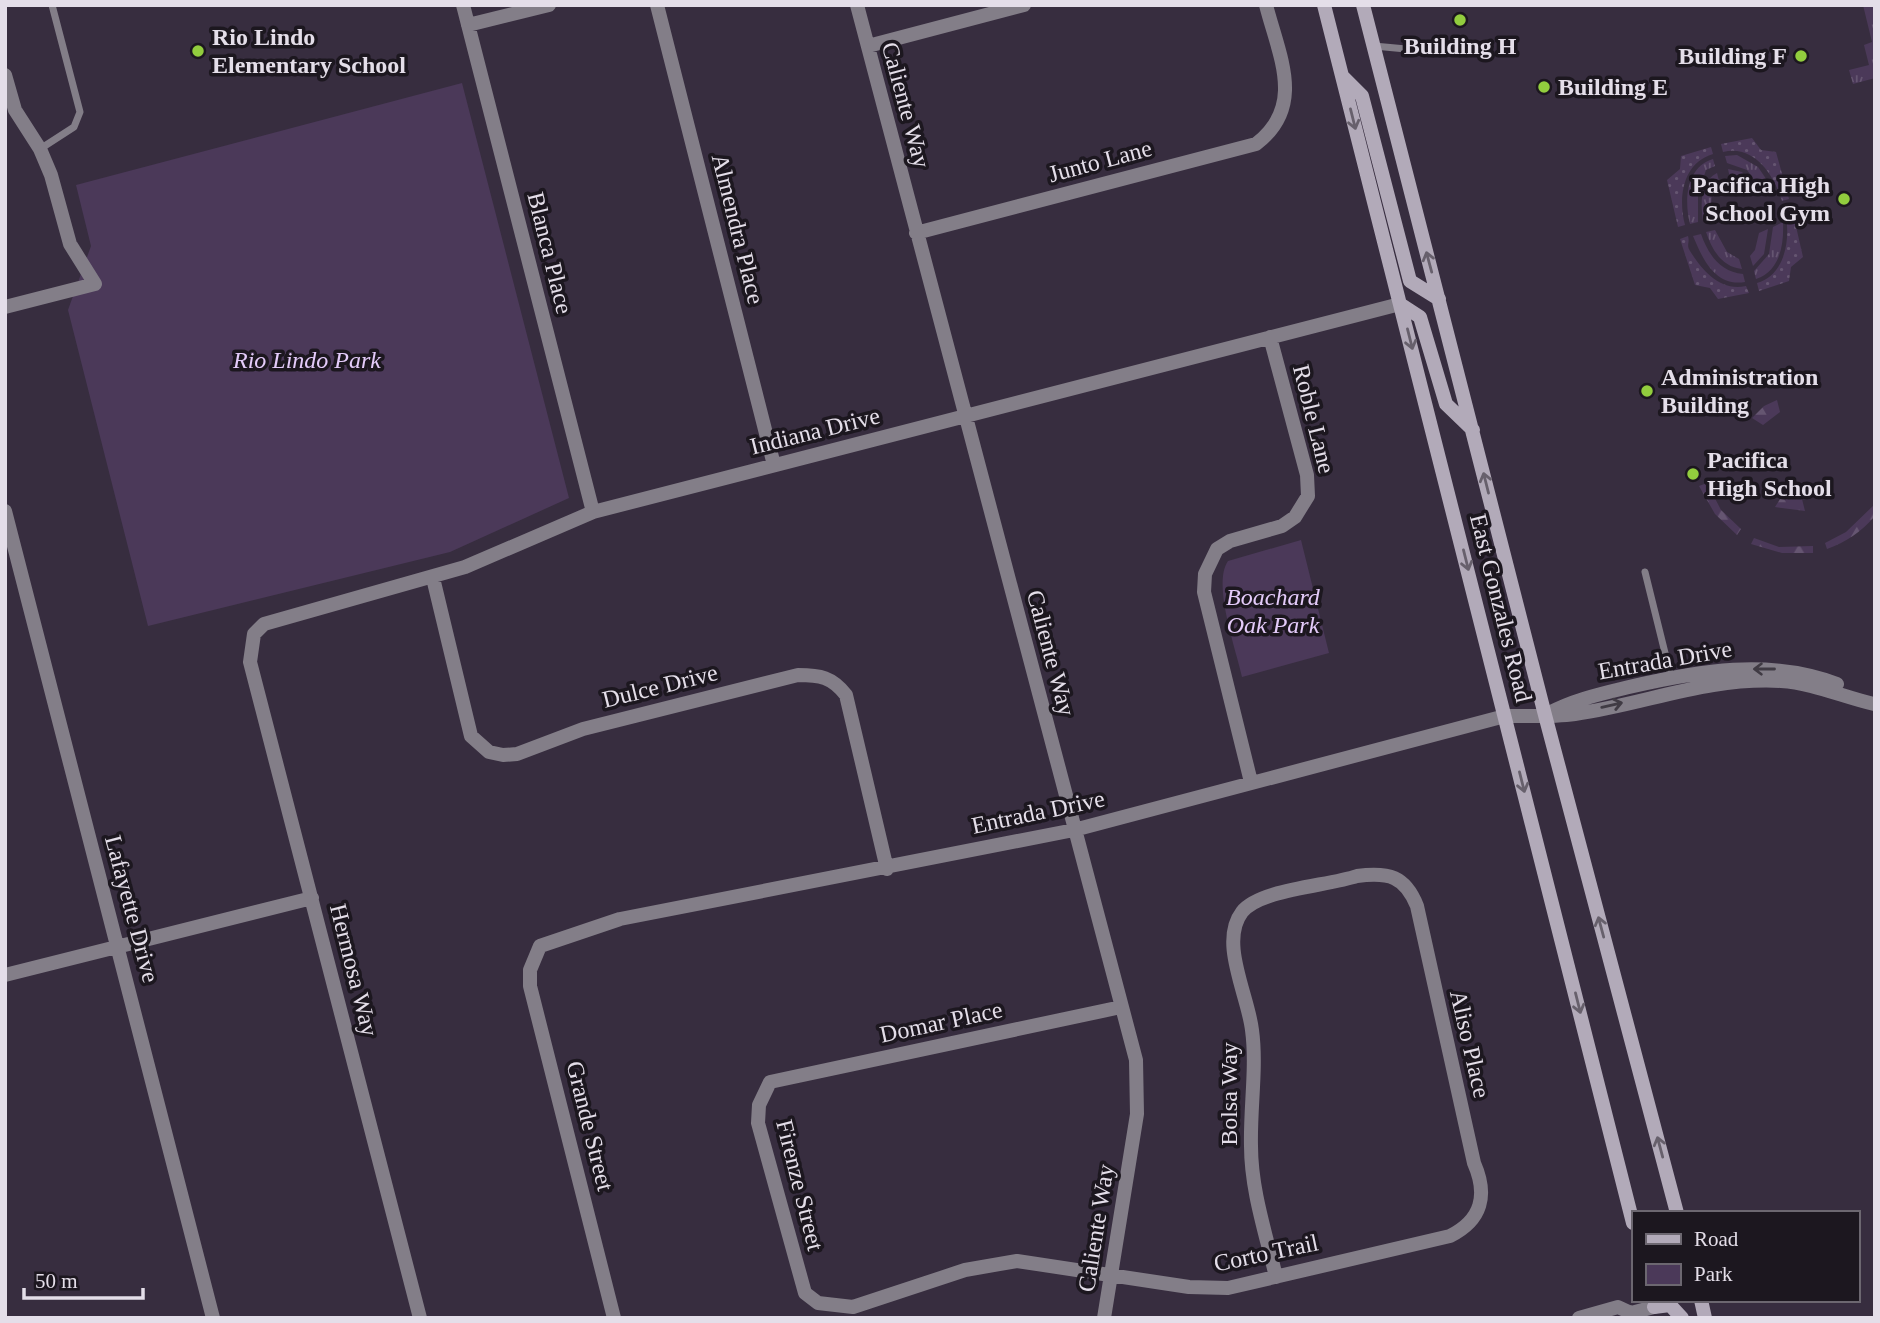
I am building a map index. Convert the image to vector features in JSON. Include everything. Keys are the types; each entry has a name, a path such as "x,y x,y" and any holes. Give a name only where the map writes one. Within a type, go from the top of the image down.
{"main road":[{"name":"East Gonzales Road","path":"1324,5 1632,1219"},
{"name":"East Gonzales Road","path":"1363,5 1545,715 1676,1211"},
{"path":"1342,76 1362,96 1410,281 1439,299"},
{"path":"1401,304 1420,317 1446,404 1473,430"},
{"path":"1654,1308 1670,1306 1682,1318"}],"street":[{"name":"Blanca Place","path":"463,5 593,512"},
{"path":"468,25 549,5"},
{"name":"Almendra Place","path":"657,5 774,465"},
{"name":"Caliente Way","path":"857,5 1136,1060 1138,1094 1113,1273 1104,1318"},
{"path":"867,46 1024,5"},
{"name":"Junto Lane","path":"916,233 1256,144 1271,132 1282,115 1286,90 1266,5"},
{"path":"5,75 10,112 40,149 51,175 70,244 95,285 5,307"},
{"name":"Indiana Drive","path":"254,634 264,624 276,618 465,568 593,512 1401,304"},
{"name":"Roble Lane","path":"1251,782 1204,592 1209,560 1217,549 1230,541 1282,526 1302,509 1308,496 1307,475 1270,337"},
{"name":"Lafayette Drive","path":"5,511 213,1318"},
{"name":"Dulce Drive","path":"433,578 471,736 489,752 517,754 583,729 798,675 821,675 837,683 846,695 887,869"},
{"name":"Hermosa Way","path":"254,634 250,662 420,1318"},
{"name":"Entrada Drive","path":"1545,715 1570,702 1671,677 1721,669 1776,669 1813,675 1875,704"},
{"name":"Entrada Drive","path":"540,946 620,919 887,869 1074,830 1505,716 1575,714 1677,690 1728,682 1782,681 1820,688 1875,704"},
{"name":"Aliso Place","path":"1241,913 1262,899 1357,876 1386,876 1406,884 1419,913 1474,1163 1481,1178 1483,1192 1478,1214"},
{"path":"5,975 313,898"},
{"name":"Bolsa Way","path":"1241,913 1232,938 1252,1031 1251,1149 1254,1181 1276,1277"},
{"name":"Grande Street","path":"540,946 530,970 530,986 614,1318"},
{"name":"Domar Place","path":"770,1082 1121,1007"},
{"name":"Firenze Street","path":"770,1082 759,1105 758,1123 799,1279 811,1299"},
{"name":"Corto Trail","path":"811,1299 835,1308 853,1307 965,1270 1017,1261 1113,1273 1207,1289 1228,1288 1450,1236 1469,1226 1478,1214"},
{"path":"1579,1318 1618,1307 1629,1315 1654,1308"}],"lane":[{"path":"40,149 74,127 80,112 52,5"},
{"path":"1373,46 1438,52"},
{"path":"1645,572 1671,677"}],"green space":[{"path":"1863,5 1875,5 1875,78 1853,84 1849,70 1869,65 1864,45 1872,42"},
{"name":"Rio Lindo Park","path":"462,83 569,498 450,552 148,626 68,310 91,246 76,185"},
{"path":"1752,138 1761,150 1776,152 1789,199 1782,201 1774,181 1753,157 1734,151 1723,152 1721,144"},
{"path":"1711,147 1713,154 1695,165 1685,183 1682,204 1685,225 1678,227 1667,180 1680,169 1681,156"},
{"path":"1737,155 1758,167 1775,192 1764,193 1747,170 1727,163 1725,156"},
{"path":"1713,159 1715,166 1706,170 1698,194 1698,222 1690,224 1687,205 1692,177 1704,163"},
{"path":"1728,169 1742,172 1759,193 1749,195 1739,182 1730,178"},
{"path":"1717,173 1719,181 1712,192 1710,219 1703,220 1703,193 1708,181"},
{"path":"1792,209 1803,257 1791,267 1789,281 1759,291 1757,283 1767,279 1780,264 1787,233 1785,212"},
{"path":"1783,222 1779,256 1770,270 1756,279 1754,271 1769,254 1773,227"},
{"path":"1768,229 1764,254 1753,266 1750,256 1755,250 1759,233"},
{"path":"1715,230 1727,252 1739,259 1742,269 1723,261 1715,251 1706,232"},
{"path":"1701,234 1716,261 1728,270 1743,274 1745,282 1725,280 1711,269 1693,236"},
{"path":"1688,236 1689,249 1706,272 1728,286 1746,286 1749,293 1718,299 1710,288 1695,285 1680,239"},
{"path":"1777,400 1780,412 1763,425 1752,418 1764,406"},
{"path":"1707,483 1721,510 1741,529 1737,535 1715,514 1699,486"},
{"path":"1782,496 1802,499 1805,511 1775,507"},
{"path":"1874,505 1875,516 1864,527 1847,540 1827,549 1825,543 1846,532"},
{"path":"1754,538 1779,547 1813,546 1813,553 1782,553 1751,544"},
{"name":"Boachard Oak Park","path":"1301,540 1329,653 1242,677 1224,600 1224,571 1228,561"}],"place":[{"name":"Building H","path":"1460,20"},
{"name":"Rio Lindo Elementary School","path":"198,51"},
{"name":"Building F","path":"1801,56"},
{"name":"Building E","path":"1544,87"},
{"name":"Pacifica High School Gym","path":"1844,199"},
{"name":"Administration Building","path":"1647,391"},
{"name":"Pacifica High School","path":"1693,474"}]}
